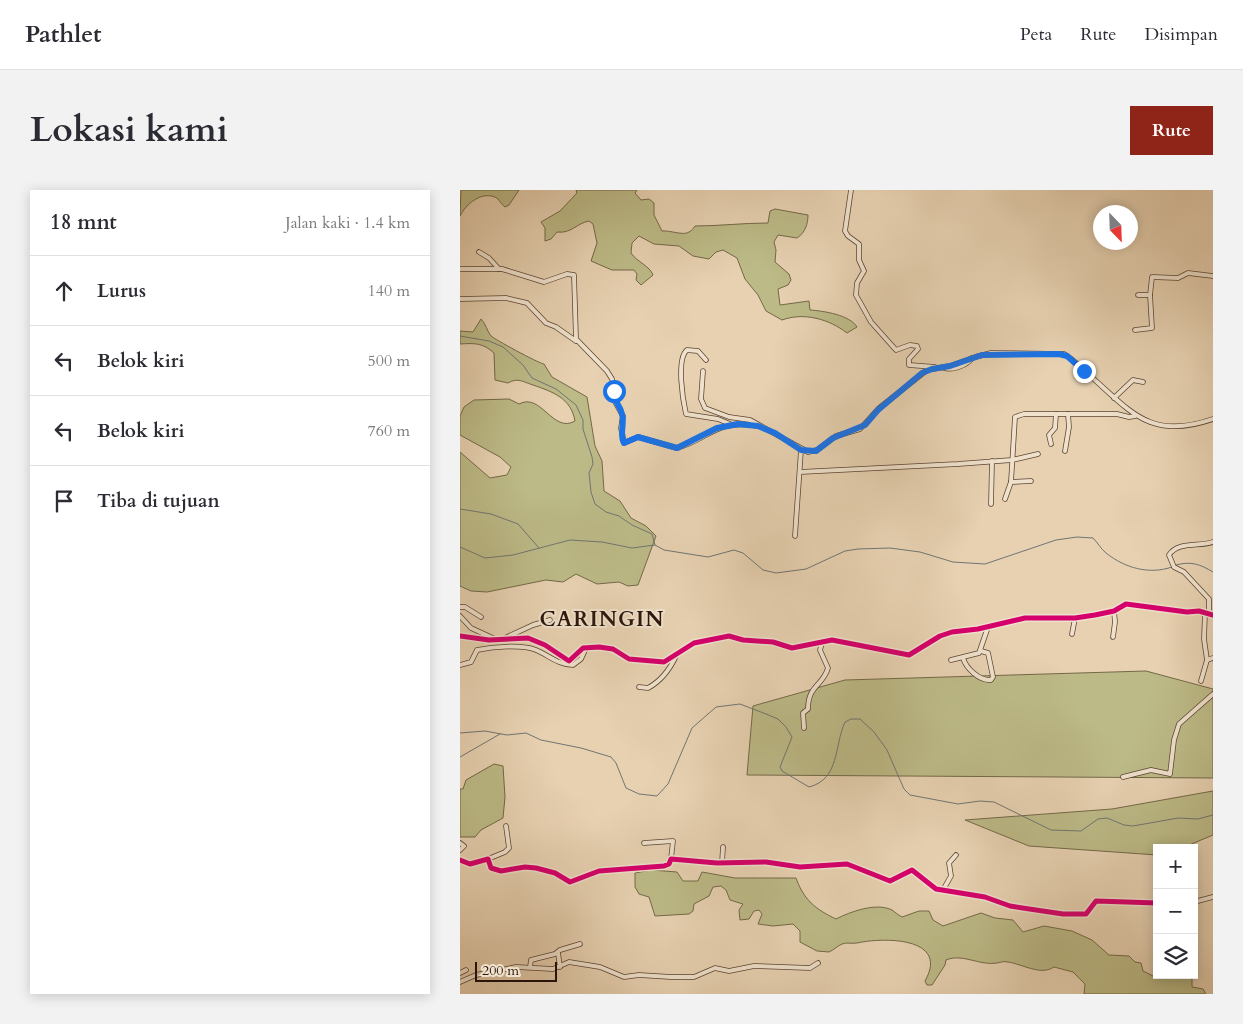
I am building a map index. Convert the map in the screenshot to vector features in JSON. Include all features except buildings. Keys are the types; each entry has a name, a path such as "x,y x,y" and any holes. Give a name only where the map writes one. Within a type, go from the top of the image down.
{"street":[{"path":"851,190 845,232 859,244 860,260 864,271 857,283 856,295 871,322 896,350 910,345 917,346 918,349 909,359 909,365 919,364 942,368"},
{"path":"479,252 489,258 499,269"},
{"path":"460,268 489,271 499,269 544,282 567,274 574,275 576,341"},
{"path":"1135,330 1152,328 1150,295 1152,277 1178,278 1188,273 1213,276"},
{"path":"1138,296 1150,295"},
{"path":"460,299 506,298 526,303 546,323 556,327 576,341 607,371 612,379 614,400 623,415 621,428 624,443 638,437 677,448 730,424"},
{"path":"706,360 698,350 687,350 682,357 682,390 686,414 718,419 730,424 758,426"},
{"path":"703,371 701,399 703,407 729,417 750,420 801,450 816,451 833,438 860,429 878,410 922,373 972,358 1000,353 1064,354 1135,416 1147,422 1164,425 1196,423 1213,418"},
{"path":"1114,398 1133,380 1143,382"},
{"path":"1006,499 1011,482 1015,417 1024,414 1117,414 1135,416"},
{"path":"1050,444 1049,435 1055,428 1056,414"},
{"path":"1064,451 1069,427 1068,414"},
{"path":"795,536 801,450"},
{"path":"800,472 992,462 1038,454"},
{"path":"991,504 992,462"},
{"path":"1011,482 1031,481"},
{"path":"1201,681 1207,660 1204,639 1209,614 1208,599 1184,572 1173,566 1169,557 1173,551 1185,546 1213,542"},
{"path":"460,636 482,640 528,638 539,642 569,661 586,648 613,649 629,659 664,662 693,644 725,636 743,640 773,642 792,648 832,640 909,655 946,634 1030,617 1075,618 1114,611 1127,604 1209,614"},
{"path":"460,607 465,607 481,617"},
{"path":"1113,637 1116,622 1114,611"},
{"path":"460,616 471,628 495,639"},
{"path":"1072,634 1075,618"},
{"path":"505,638 533,624 550,620"},
{"path":"981,651 988,627"},
{"path":"804,728 803,713 808,709 812,688 824,678 828,668 820,650 822,642"},
{"path":"460,665 471,662 476,650 530,648 562,663 572,665 581,659 586,648"},
{"path":"951,660 963,658 981,651 988,653 991,660 993,677 991,680 985,680 967,669 963,658"},
{"path":"639,687 651,686 667,672 676,656"},
{"path":"1207,660 1213,658"},
{"path":"1124,777 1151,770 1170,774 1174,740 1179,724 1213,694"},
{"path":"460,860 470,864 505,852 509,848 506,826"},
{"path":"488,859 489,865 493,870 509,871 525,867 536,868 556,873 570,882 599,871 669,864 673,841 644,843"},
{"path":"460,843 464,846 460,850"},
{"path":"722,847 722,862"},
{"path":"943,890 951,876 949,863 956,855"},
{"path":"671,859 766,862 800,867 847,864 890,881 912,870 931,887 985,896 1003,904 1063,914 1086,914 1096,901 1153,904"},
{"path":"1198,901 1213,897"},
{"path":"530,967 531,960 558,953 563,949 580,944"},
{"path":"558,953 560,967"},
{"path":"460,982 476,975 516,967 546,969 560,967 571,962 600,967 624,977 639,974 687,977 715,968 728,971 754,966 802,969 812,968 818,963"},
{"path":"460,973 466,970"}],"shaded area":[{"path":"461,190 519,190 509,205 505,207 497,198 491,196 480,197 470,203 460,216"},
{"path":"576,190 637,190 635,193 641,200 649,199 654,203 654,215 662,231 680,233 690,232 695,226 768,223 770,211 775,209 808,215 806,228 800,236 797,238 778,235 774,242 776,250 775,262 789,274 791,280 788,285 778,289 780,305 809,301 810,310 849,319 857,327 847,333 832,324 816,318 799,317 782,320 766,311 758,295 745,279 737,258 723,250 716,252 709,259 693,256 679,246 654,244 639,236 632,243 631,253 653,275 641,285 636,280 637,274 634,270 612,270 591,261 597,243 593,224 589,221 570,230 557,232 551,239 545,241 545,228 541,222 560,211 577,193"},
{"path":"481,319 491,336 516,351 544,364 552,377 587,397 595,446 602,461 604,491 620,501 631,518 646,526 656,536 638,585 628,586 619,582 597,584 576,574 563,582 546,580 487,592 471,591 460,586 460,452 490,478 507,475 511,467 500,457 460,435 460,416 464,407 474,400 509,399 519,404 534,403 560,422 567,424 575,421 570,407 554,393 520,381 515,380 508,383 495,380 494,353 486,347 478,344 460,344 460,331 473,332"},
{"path":"1146,671 1213,689 1213,778 747,775 753,706 845,680"},
{"path":"494,764 503,766 505,797 503,818 481,830 475,837 460,837 460,789 463,789 466,780"},
{"path":"1213,791 1213,835 1192,844 1153,844 1153,855 1029,846 965,820 1112,809"},
{"path":"651,870 677,872 683,881 698,881 702,872 735,878 796,878 799,886 811,903 836,919 856,911 878,907 892,910 902,917 919,911 929,911 933,920 943,926 981,913 995,918 1013,920 1023,932 1044,926 1072,931 1092,940 1109,955 1129,956 1135,962 1141,963 1143,971 1153,976 1153,979 1192,979 1192,987 1203,989 1206,994 1084,994 1085,984 1073,972 1054,967 1037,970 1013,963 984,963 958,958 946,960 945,965 932,985 927,985 925,981 930,966 929,956 922,948 910,943 883,940 844,943 829,952 817,951 800,942 800,931 793,924 773,926 758,924 762,914 759,910 754,911 749,919 740,920 739,910 743,904 730,900 726,890 721,886 713,887 709,896 694,904 693,911 689,914 655,916 649,897 639,894 635,887 635,873"}],"waterway":[{"path":"460,336 489,341 503,347 523,365 532,378 556,389 576,405 583,420 583,429 592,457 593,464 589,473 591,492 595,504 606,512 619,516 632,525 652,534 655,545"},
{"path":"460,509 491,514 518,524 539,548"},
{"path":"460,547 485,558 513,555 570,540 602,542 632,548 655,545 664,550 708,557 734,550 743,553 763,570 776,573 806,569 845,551 858,549 890,548 920,552 953,562 985,564 1056,540 1077,537 1093,538 1113,558 1138,569 1155,570 1172,567"},
{"path":"1176,565 1195,564 1213,572"},
{"path":"460,733 485,731 507,735 526,733 541,740 581,748 611,757 616,763 626,788 639,794 657,796 668,784 692,728 716,707 740,704 778,719 786,727 792,737 780,767 782,771 809,787 819,783 831,769 845,722 851,719 860,719 874,732 887,750 904,789 910,795 958,804 980,801 994,802 1051,830 1081,831 1098,819 1107,818 1124,825 1133,826 1178,818 1198,819 1213,815"},
{"path":"460,757 500,734"}],"cycle path":[{"path":"460,636 489,640 528,638 545,645 569,661 583,648 599,647 613,649 629,659 664,662 694,643 729,636 743,640 773,642 792,648 832,640 909,655 940,636 952,632 978,629 1025,618 1075,618 1095,615 1114,611 1126,604 1187,612 1199,611 1213,615"},
{"path":"460,860 470,864 488,859 491,868 501,871 525,867 536,868 555,873 570,882 599,871 664,866 669,864 671,859 717,863 766,862 800,867 847,864 890,881 912,870 936,889 985,897 1010,906 1063,914 1086,914 1096,901 1153,903"}],"district":[{"name":"CARINGIN","path":"602,619"}],"route":[{"path":"614,391 613,398 623,415 621,428 622,442 626,444 638,437 670,448 677,448 717,428 738,424 758,426 775,433 801,450 811,452 818,450 836,436 860,429 873,414 927,370 944,368 982,355 1000,353 1064,354 1084,371"}]}
